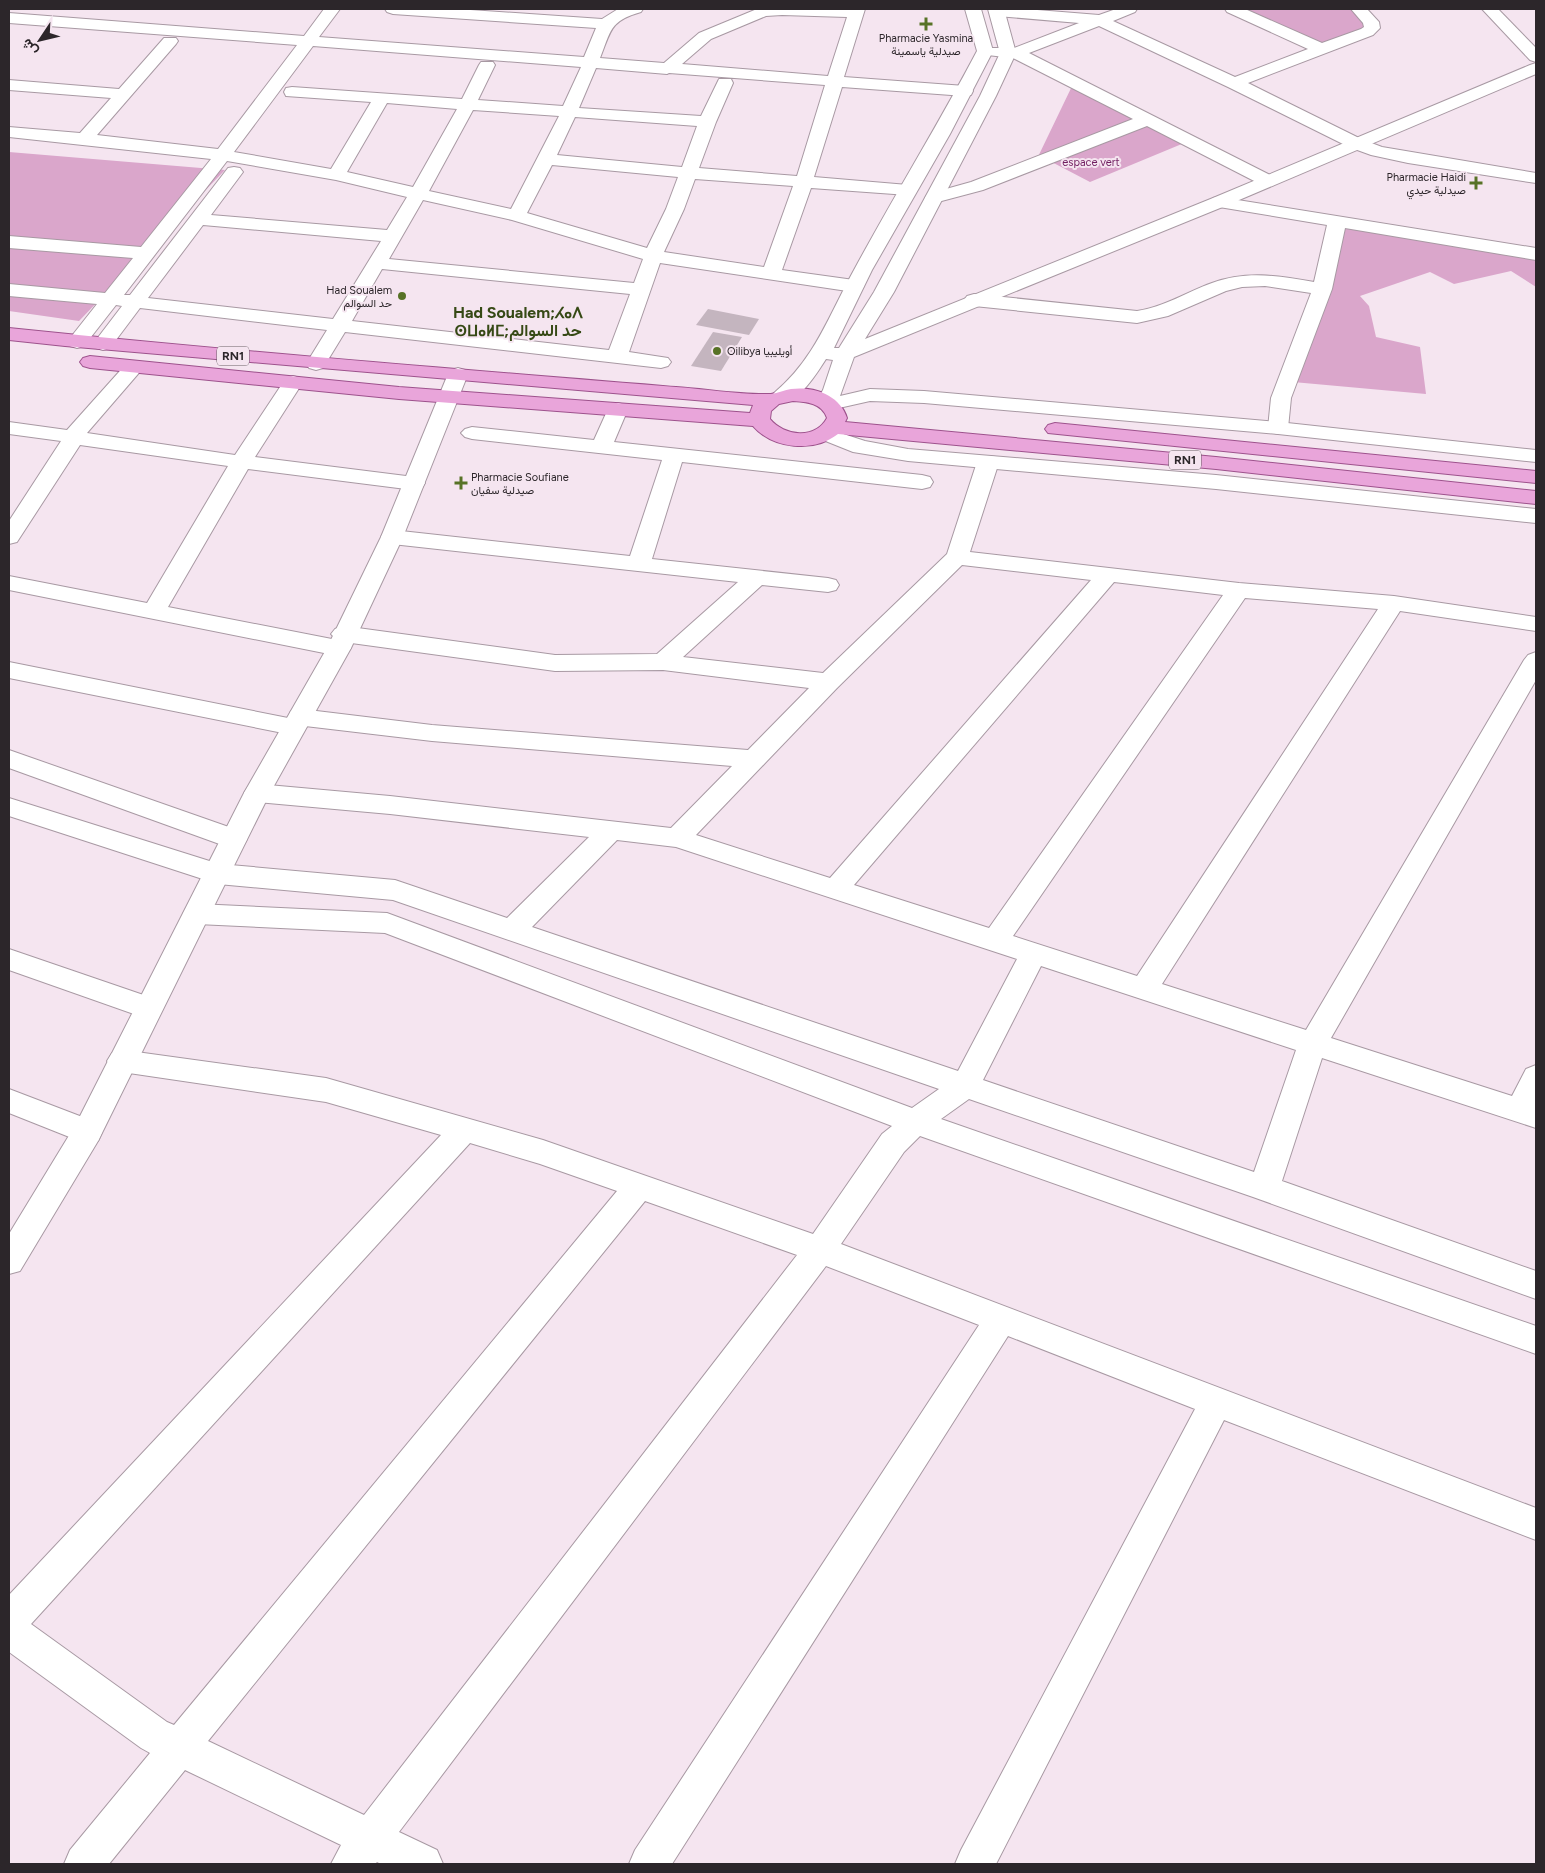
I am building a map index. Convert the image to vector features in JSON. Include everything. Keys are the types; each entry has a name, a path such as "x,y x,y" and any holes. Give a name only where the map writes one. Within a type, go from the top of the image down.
{"main road":[{"name":"RN1","path":"9,334 316,364 618,409 759,420 763,428 772,434 785,438 806,439 830,415 1191,431 1536,477"},
{"name":"RN1","path":"9,353 293,382 635,391 777,398 805,395 830,415 1216,463 1536,498"},
{"path":"759,420 761,409 777,398"}],"street":[{"path":"53,26 71,9"},
{"path":"393,9 501,13 605,24"},
{"path":"777,398 793,389 821,352 854,286 962,96 985,50 973,9"},
{"path":"1128,9 1012,53 884,292 845,354 833,390 830,415 861,447 908,455 1216,482 1536,516"},
{"path":"1233,9 1322,49"},
{"path":"1234,83 1367,32 1372,28 1371,22 1359,9"},
{"path":"1490,9 1536,57"},
{"path":"516,216 547,159 590,67 605,24 626,10"},
{"path":"667,69 705,36 760,10 857,11 804,182 772,274"},
{"path":"1012,53 996,10 1099,20 1234,83 1355,143 1390,155 1536,178"},
{"path":"77,342 223,155 338,16"},
{"path":"9,18 53,26 170,41 314,46 487,65 667,69 832,87"},
{"path":"9,28 53,26 590,67 725,83 832,87 962,96"},
{"path":"84,139 170,41"},
{"path":"281,106 292,92 314,46"},
{"path":"985,50 1012,53 1268,181"},
{"path":"316,364 469,104 487,65"},
{"path":"821,352 845,354 1219,202 1536,68"},
{"path":"617,357 653,256 689,173 707,122 725,83"},
{"path":"9,85 123,94"},
{"path":"292,92 707,122"},
{"path":"336,175 382,98"},
{"path":"934,198 977,186 1147,120"},
{"path":"9,132 244,158 336,175 516,216 653,256 854,286"},
{"path":"103,344 255,144"},
{"path":"547,159 689,173 908,190"},
{"path":"1219,202 1337,223 1536,254"},
{"path":"198,219 392,236"},
{"path":"1278,428 1281,398 1322,288 1337,223"},
{"path":"9,242 146,253"},
{"path":"376,263 640,289"},
{"path":"974,300 1137,317 1160,313 1220,286 1246,280 1322,288"},
{"path":"9,290 110,299 661,362"},
{"path":"9,537 18,506 134,367"},
{"path":"153,612 241,462 293,382"},
{"path":"9,1258 87,1132 257,793 341,641 392,537 454,386"},
{"path":"601,447 618,409"},
{"path":"9,428 241,462 414,483"},
{"path":"1191,431 1278,428 1536,456"},
{"path":"472,433 922,482"},
{"path":"844,474 861,447"},
{"path":"639,564 674,455"},
{"path":"677,838 828,682 957,557 988,462"},
{"path":"392,537 828,585"},
{"path":"957,557 1240,590 1394,603 1536,624"},
{"path":"835,890 1108,575"},
{"path":"663,662 757,577"},
{"path":"9,583 153,612 341,641 555,664 663,662 828,682"},
{"path":"994,942 1240,590"},
{"path":"1143,990 1394,603"},
{"path":"1264,1188 1312,1045 1536,660"},
{"path":"9,670 297,722 754,759"},
{"path":"9,759 234,839"},
{"path":"257,793 390,805 677,838 1528,1114 1536,1077"},
{"path":"9,807 218,874 395,890 1264,1188 1536,1285"},
{"path":"513,929 612,830"},
{"path":"197,914 387,923 915,1122 1536,1340"},
{"path":"361,1851 820,1250 893,1143 915,1122 964,1086 1033,955"},
{"path":"9,959 148,1008"},
{"path":"122,1061 326,1090 543,1152 820,1250 1536,1524"},
{"path":"9,1101 87,1132"},
{"path":"9,1621 464,1130"},
{"path":"84,1864 638,1186"},
{"path":"649,1864 1001,1319"},
{"path":"975,1864 1216,1401"},
{"path":"9,1630 154,1735 361,1851 423,1864"}],"green space":[{"path":"1235,9 1355,9 1372,28 1322,49"},
{"name":"espace vert","path":"1074,82 1189,141 1090,182 1046,159 1035,163"},
{"path":"9,152 225,170 79,321 9,311"},
{"path":"1343,224 1536,255 1536,287 1511,271 1454,284 1430,272 1360,296 1369,306 1376,337 1420,347 1426,394 1293,382"}],"building":[{"path":"708,309 759,319 749,335 696,325"},
{"path":"713,332 742,337 721,371 691,366"}],"place":[{"name":"Pharmacie Yasmina صيدلية ياسمينة","path":"926,24"},
{"name":"Pharmacie Haidi صيدلية حيدي","path":"1476,183"},
{"name":"Had Soualem حد السوالم","path":"402,296"},
{"name":"Oilibya أويليبيا","path":"717,351"},
{"name":"Pharmacie Soufiane صيدلية سفيان","path":"461,483"}],"district":[{"name":"Had Soualem;ⵃⴰⴷ ⵙⵡⴰⵍⵎ;حد السوالم","path":"518,321"}]}
